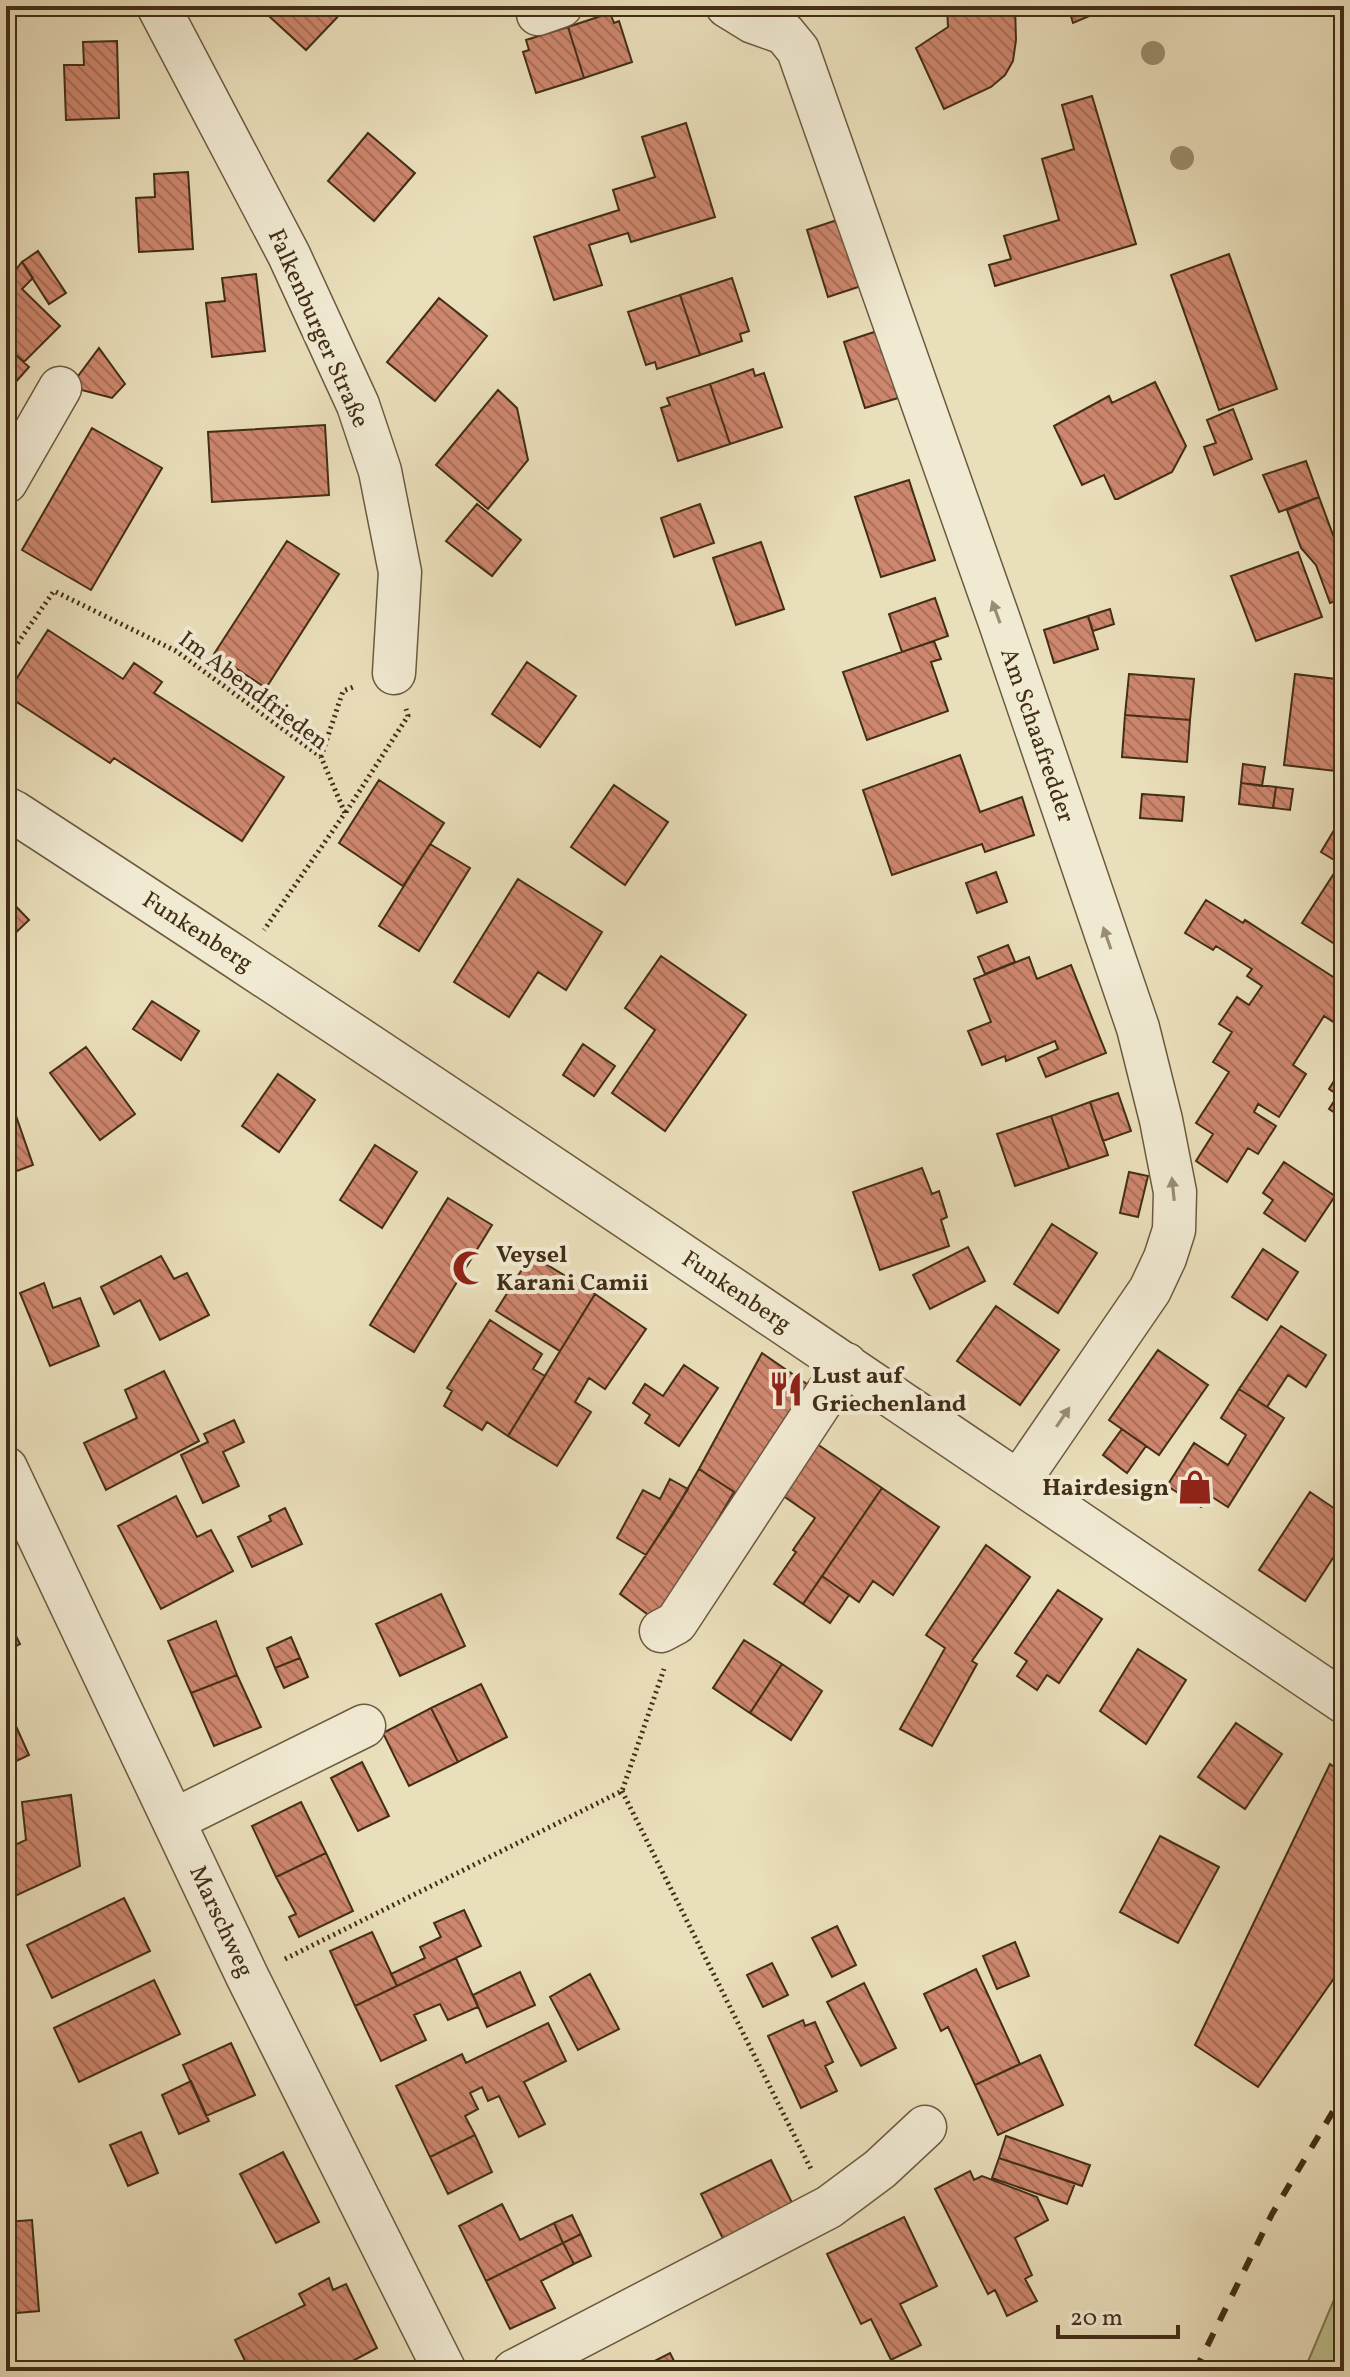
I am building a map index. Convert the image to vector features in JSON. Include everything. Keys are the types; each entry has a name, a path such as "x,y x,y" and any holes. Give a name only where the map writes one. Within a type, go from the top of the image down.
{"street":[{"name":"Falkenburger Straße","path":"158,6 289,255 358,405 380,471 400,572 394,673"},
{"name":"Am Schaafredder","path":"727,6 753,22 784,33 798,50 804,65 1138,1028 1161,1120 1175,1192 1174,1230 1165,1258 1150,1290 1019,1481"},
{"path":"6,482 60,388"},
{"name":"Funkenberg","path":"6,808 242,960 1344,1702"},
{"path":"673,1619 846,1364"},
{"name":"Marschweg","path":"6,1468 248,1978 445,2371"},
{"path":"174,1820 364,1726"},
{"path":"514,2371 829,2207 880,2169 925,2127"}],"path":[{"name":"Im Abendfrieden","path":"6,646 17,644 54,591 176,651 321,757 345,813"},
{"path":"242,960 345,813 408,716 394,673 343,691 321,757"},
{"path":"673,1619 622,1791 829,2207"},
{"path":"248,1978 622,1791"}],"green space":[{"path":"1344,2276 1344,2371 1304,2371"}],"building":[{"path":"258,6 348,6 306,50"},
{"path":"947,6 1015,6 1016,40 1013,61 1005,75 991,87 944,109 916,48 948,27"},
{"path":"1068,6 1113,6 1073,23"},
{"path":"610,13 614,23 619,21 632,62 584,78 568,27"},
{"path":"568,27 584,78 536,93 523,52 529,50 526,40"},
{"path":"117,41 119,118 66,120 64,65 84,65 83,42"},
{"path":"1092,96 1136,244 995,286 989,265 1011,259 1004,236 1059,220 1042,159 1074,149 1062,105"},
{"path":"686,123 715,217 631,242 628,233 589,245 602,285 554,300 534,237 619,210 613,190 655,177 642,137"},
{"path":"368,133 415,173 374,221 328,181"},
{"path":"188,172 193,249 139,252 136,198 155,197 154,174"},
{"path":"840,219 861,286 828,297 807,230"},
{"path":"38,251 66,293 49,304 22,262"},
{"path":"1229,254 1277,389 1219,410 1171,275"},
{"path":"22,262 33,278 22,289 60,326 24,362 6,346 6,282"},
{"path":"256,274 265,351 212,357 206,303 225,301 222,278"},
{"path":"732,278 749,331 740,334 742,341 700,355 680,295"},
{"path":"680,295 700,355 657,369 655,362 646,365 628,312"},
{"path":"439,298 487,336 435,401 387,362"},
{"path":"877,331 898,398 865,408 844,342"},
{"path":"6,346 29,367 6,393"},
{"path":"99,348 125,384 112,398 70,387"},
{"path":"753,369 755,376 764,373 782,427 730,444 710,384"},
{"path":"1155,382 1186,446 1172,472 1118,499 1115,499 1104,475 1082,485 1054,426 1109,396 1112,403"},
{"path":"710,384 730,444 678,461 661,408 670,405 667,398"},
{"path":"498,390 517,408 528,460 488,509 436,465"},
{"path":"1233,409 1252,459 1214,475 1204,447 1216,443 1207,420"},
{"path":"325,425 329,495 212,502 208,432"},
{"path":"92,428 162,468 91,590 22,550"},
{"path":"1306,461 1319,497 1279,512 1263,475"},
{"path":"909,480 935,560 881,577 855,497"},
{"path":"1319,497 1344,565 1344,598 1330,603 1316,565 1301,548 1287,510"},
{"path":"477,504 521,540 492,576 446,541"},
{"path":"700,504 714,543 674,557 661,518"},
{"path":"287,541 339,574 266,688 214,654"},
{"path":"761,542 784,609 736,625 713,558"},
{"path":"1298,552 1322,617 1256,641 1231,576"},
{"path":"935,598 948,636 902,652 889,614"},
{"path":"1110,609 1114,624 1093,631 1088,616"},
{"path":"1088,616 1098,649 1054,663 1044,630"},
{"path":"48,630 123,679 134,663 162,682 154,693 284,777 242,841 114,758 110,763 6,695"},
{"path":"934,641 941,659 931,662 948,711 867,740 843,672"},
{"path":"527,662 576,696 540,747 492,714"},
{"path":"1129,674 1194,679 1190,720 1125,715"},
{"path":"1295,674 1344,680 1344,772 1284,765"},
{"path":"1125,715 1190,720 1187,762 1122,757"},
{"path":"960,755 980,812 1022,797 1034,835 985,852 982,844 892,875 863,790"},
{"path":"1243,764 1265,767 1262,786 1241,783"},
{"path":"379,780 444,823 403,886 339,843"},
{"path":"1241,783 1276,787 1273,808 1239,804"},
{"path":"614,785 668,822 625,885 571,847"},
{"path":"1276,787 1293,789 1290,810 1273,808"},
{"path":"1142,794 1184,797 1182,821 1140,818"},
{"path":"1336,827 1344,832 1344,866 1321,852"},
{"path":"430,844 470,868 419,951 379,926"},
{"path":"996,872 1007,902 977,913 966,883"},
{"path":"1333,875 1344,882 1344,950 1302,923"},
{"path":"518,879 602,932 566,990 538,972 509,1017 454,982"},
{"path":"6,896 29,920 6,942"},
{"path":"1206,900 1243,923 1245,920 1344,984 1344,1029 1324,1016 1293,1065 1306,1074 1279,1117 1258,1104 1254,1112 1276,1126 1258,1154 1248,1148 1227,1182 1196,1161 1213,1134 1196,1123 1229,1072 1213,1062 1232,1032 1219,1024 1237,997 1249,1005 1262,986 1247,976 1252,969 1216,946 1213,950 1185,933"},
{"path":"1008,945 1015,962 985,974 978,957"},
{"path":"661,956 746,1015 665,1131 612,1093 655,1030 625,1008"},
{"path":"1029,957 1037,979 1071,965 1106,1053 1046,1077 1038,1058 1058,1049 1055,1041 1006,1061 1005,1056 982,1065 968,1031 991,1022 974,979"},
{"path":"152,1001 199,1031 181,1060 133,1029"},
{"path":"583,1044 615,1066 594,1096 563,1075"},
{"path":"86,1047 135,1114 100,1140 50,1073"},
{"path":"1344,1065 1344,1119 1329,1109 1338,1095 1329,1089"},
{"path":"278,1074 315,1100 279,1152 242,1126"},
{"path":"6,1087 33,1165 6,1175"},
{"path":"1118,1093 1131,1131 1103,1141 1090,1102"},
{"path":"1090,1102 1108,1155 1069,1168 1051,1116"},
{"path":"1051,1116 1069,1168 1015,1186 997,1134"},
{"path":"375,1145 417,1172 382,1228 340,1200"},
{"path":"1284,1162 1335,1196 1305,1241 1264,1213 1273,1200 1263,1193"},
{"path":"922,1168 932,1194 939,1191 947,1217 941,1220 949,1246 880,1270 853,1192"},
{"path":"1129,1172 1148,1176 1138,1217 1120,1213"},
{"path":"448,1198 492,1225 414,1352 370,1325"},
{"path":"1052,1224 1097,1253 1058,1313 1014,1284"},
{"path":"968,1247 985,1281 930,1309 913,1275"},
{"path":"1263,1249 1298,1272 1267,1320 1232,1297"},
{"path":"531,1255 595,1294 560,1351 496,1311"},
{"path":"161,1256 174,1279 187,1273 209,1315 160,1340 140,1300 114,1314 101,1287"},
{"path":"44,1283 53,1308 80,1298 99,1346 50,1366 20,1293"},
{"path":"595,1294 646,1329 605,1389 589,1378 575,1402 591,1412 557,1466 508,1436"},
{"path":"996,1306 1059,1350 1020,1405 957,1361"},
{"path":"490,1320 542,1354 533,1369 545,1376 508,1436 487,1422 482,1430 444,1406 452,1391 447,1388"},
{"path":"1281,1326 1326,1355 1306,1387 1288,1375 1267,1407 1239,1389"},
{"path":"1158,1350 1208,1385 1159,1455 1109,1420"},
{"path":"762,1353 817,1391 745,1499 699,1469"},
{"path":"684,1365 718,1388 679,1446 645,1423 650,1415 633,1403 645,1384 663,1396"},
{"path":"164,1371 199,1441 106,1490 84,1443 137,1418 125,1390"},
{"path":"1239,1389 1284,1418 1228,1507 1209,1495 1201,1507 1167,1486 1194,1443 1228,1465 1246,1435 1221,1418"},
{"path":"234,1420 244,1442 223,1452 239,1486 203,1503 181,1455 208,1442 204,1434"},
{"path":"1122,1429 1146,1446 1127,1473 1103,1455"},
{"path":"817,1444 882,1488 803,1604 774,1584 815,1518 782,1495"},
{"path":"699,1469 734,1492 708,1536 711,1538 658,1622 620,1594"},
{"path":"670,1479 688,1489 646,1555 617,1538 643,1490 660,1499"},
{"path":"882,1488 939,1527 893,1595 873,1581 859,1602 822,1576"},
{"path":"1310,1492 1344,1515 1344,1541 1305,1601 1259,1570"},
{"path":"176,1496 197,1537 211,1530 233,1571 161,1609 118,1526"},
{"path":"285,1508 302,1544 252,1567 238,1537 271,1521 269,1516"},
{"path":"986,1545 1030,1577 972,1661 977,1664 932,1746 900,1729 945,1648 926,1635"},
{"path":"822,1576 849,1595 830,1623 803,1604"},
{"path":"1058,1590 1102,1619 1059,1683 1047,1675 1037,1690 1017,1676 1027,1661 1015,1653"},
{"path":"441,1594 465,1646 400,1676 376,1624"},
{"path":"6,1616 20,1644 6,1651"},
{"path":"216,1621 237,1675 191,1693 168,1641"},
{"path":"291,1637 300,1658 275,1668 267,1648"},
{"path":"744,1640 782,1664 750,1713 713,1688"},
{"path":"1138,1649 1186,1680 1146,1744 1100,1711"},
{"path":"300,1658 308,1677 284,1688 275,1668"},
{"path":"782,1664 822,1691 791,1740 750,1713"},
{"path":"237,1675 261,1727 214,1746 191,1693"},
{"path":"481,1684 507,1737 458,1762 431,1708"},
{"path":"6,1704 29,1755 6,1766"},
{"path":"431,1708 458,1762 409,1786 383,1733"},
{"path":"1236,1723 1282,1754 1245,1809 1198,1777"},
{"path":"362,1762 389,1816 358,1831 331,1778"},
{"path":"1330,1764 1344,1774 1344,1964 1258,2087 1195,2045"},
{"path":"71,1795 80,1866 15,1896 6,1878 6,1849 26,1840 22,1802"},
{"path":"301,1802 326,1853 276,1877 252,1826"},
{"path":"1160,1836 1219,1867 1178,1943 1120,1912"},
{"path":"326,1853 353,1911 299,1937 289,1917 296,1914 276,1877"},
{"path":"124,1898 150,1951 52,1998 27,1945"},
{"path":"464,1910 481,1946 397,1986 391,1974 425,1958 420,1947 441,1937 434,1923"},
{"path":"837,1926 856,1965 832,1977 812,1938"},
{"path":"372,1932 397,1986 355,2006 330,1951"},
{"path":"1015,1942 1029,1976 997,1989 983,1956"},
{"path":"456,1958 478,2007 448,2020 440,2004 414,2015 426,2040 381,2061 355,2006"},
{"path":"772,1963 788,1995 763,2007 747,1975"},
{"path":"976,1969 1020,2064 975,2085 948,2027 941,2031 924,1994"},
{"path":"520,1972 535,2005 487,2027 473,1995"},
{"path":"590,1974 619,2029 578,2050 550,1997"},
{"path":"154,1980 180,2034 79,2082 54,2028"},
{"path":"864,1983 896,2048 861,2066 827,2002"},
{"path":"803,2020 805,2026 815,2022 833,2062 825,2066 837,2091 801,2108 768,2036"},
{"path":"548,2023 566,2061 524,2082 545,2124 519,2137 499,2096 488,2101 482,2087 470,2093 478,2109 465,2116 475,2135 430,2157 396,2086 462,2054 466,2063"},
{"path":"231,2043 255,2095 206,2116 183,2065"},
{"path":"1040,2055 1063,2105 998,2135 975,2085"},
{"path":"191,2081 209,2121 179,2134 162,2095"},
{"path":"141,2132 158,2173 128,2186 110,2145"},
{"path":"475,2135 492,2172 448,2194 430,2157"},
{"path":"1006,2136 1090,2165 1082,2186 999,2158"},
{"path":"283,2152 319,2222 276,2243 240,2174"},
{"path":"999,2158 1075,2183 1067,2204 992,2178"},
{"path":"771,2160 797,2213 727,2247 701,2194"},
{"path":"970,2171 974,2180 982,2176 1037,2197 1048,2220 1015,2238 1032,2275 1025,2279 1037,2301 1007,2316 995,2290 988,2294 935,2189"},
{"path":"502,2204 520,2240 554,2223 563,2243 486,2281 459,2226"},
{"path":"572,2215 581,2234 563,2243 554,2223"},
{"path":"904,2217 937,2286 900,2304 921,2345 891,2360 871,2319 861,2324 827,2254"},
{"path":"32,2220 39,2311 6,2314 6,2222"},
{"path":"581,2234 591,2256 574,2264 563,2243"},
{"path":"563,2243 574,2264 541,2281 555,2308 510,2329 486,2281"},
{"path":"329,2278 333,2290 346,2284 377,2348 334,2371 245,2371 249,2369 235,2340 305,2305 299,2294"},
{"path":"670,2353 679,2371 635,2371"}],"railway":[{"path":"1195,2371 1272,2214 1344,2093"}],"place":[{"name":"Veysel Karani Camii","path":"470,1268"},
{"name":"Lust auf Griechenland","path":"786,1389"},
{"name":"Hairdesign","path":"1195,1487"}]}
